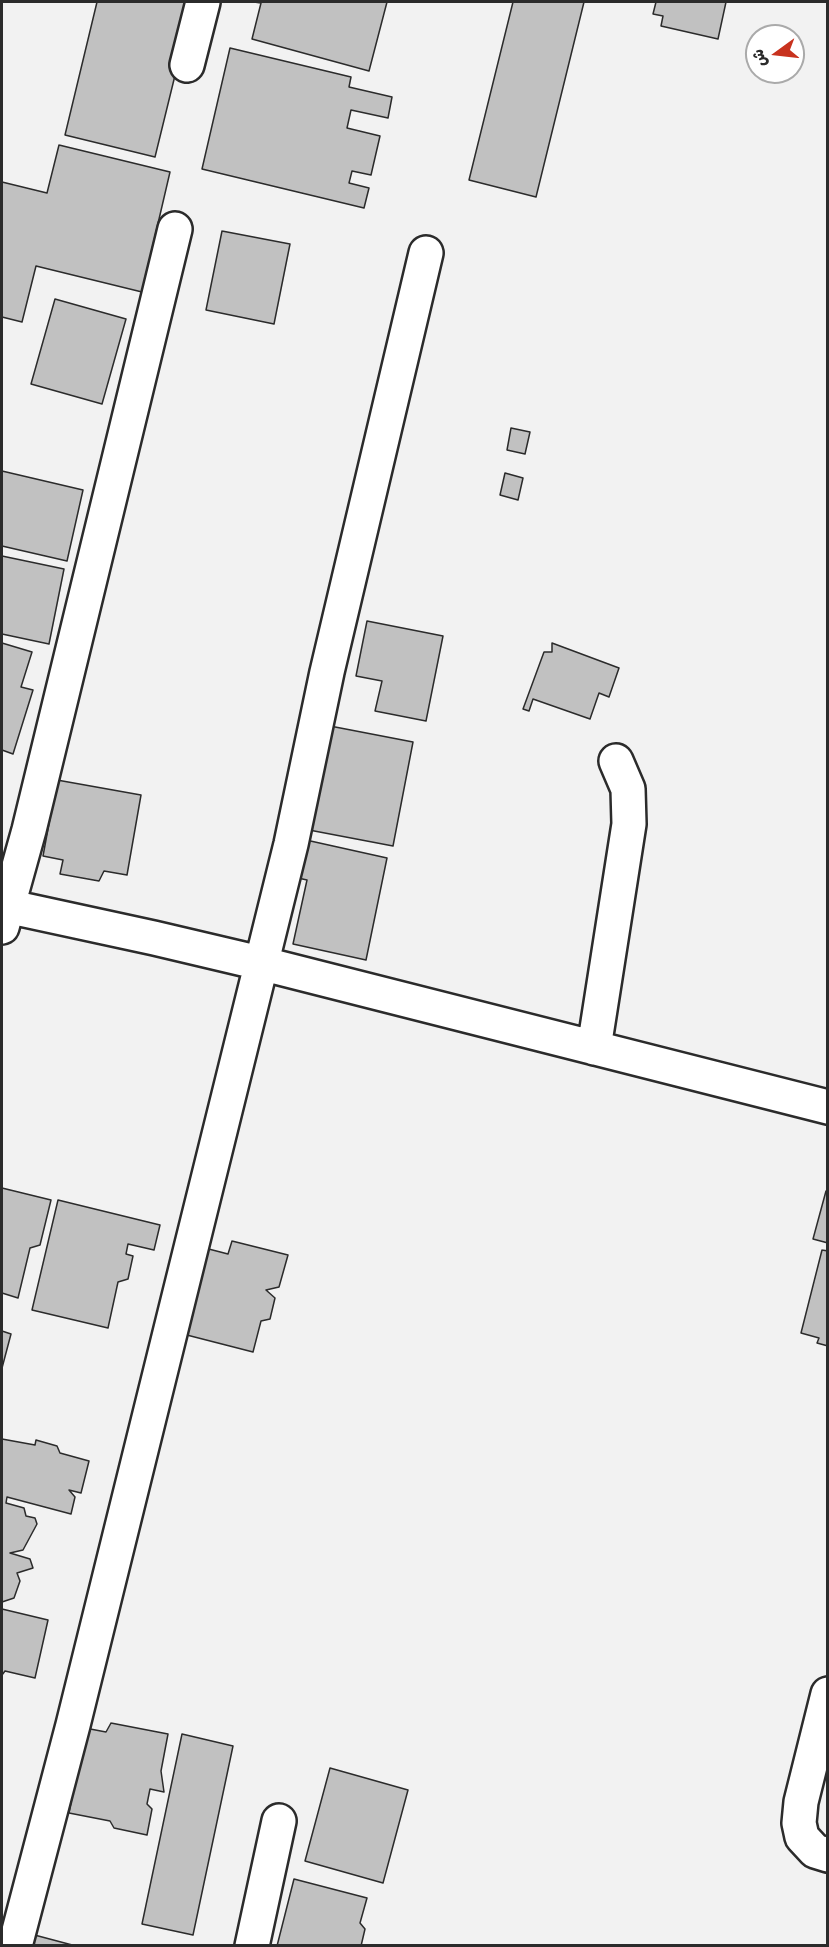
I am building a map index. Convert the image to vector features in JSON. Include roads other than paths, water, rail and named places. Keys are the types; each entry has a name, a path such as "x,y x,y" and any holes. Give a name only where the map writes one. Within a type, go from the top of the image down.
{"street":[{"path":"187,65 203,2"},
{"path":"175,229 29,830 3,913 154,938 828,1107"},
{"path":"15,1946 73,1725 291,844 327,672 426,253"},
{"path":"594,1048 629,824 628,789 616,761"},
{"path":"828,1694 801,1802 799,1823 802,1838 815,1851 828,1855"},
{"path":"252,1946 279,1821"}]}
